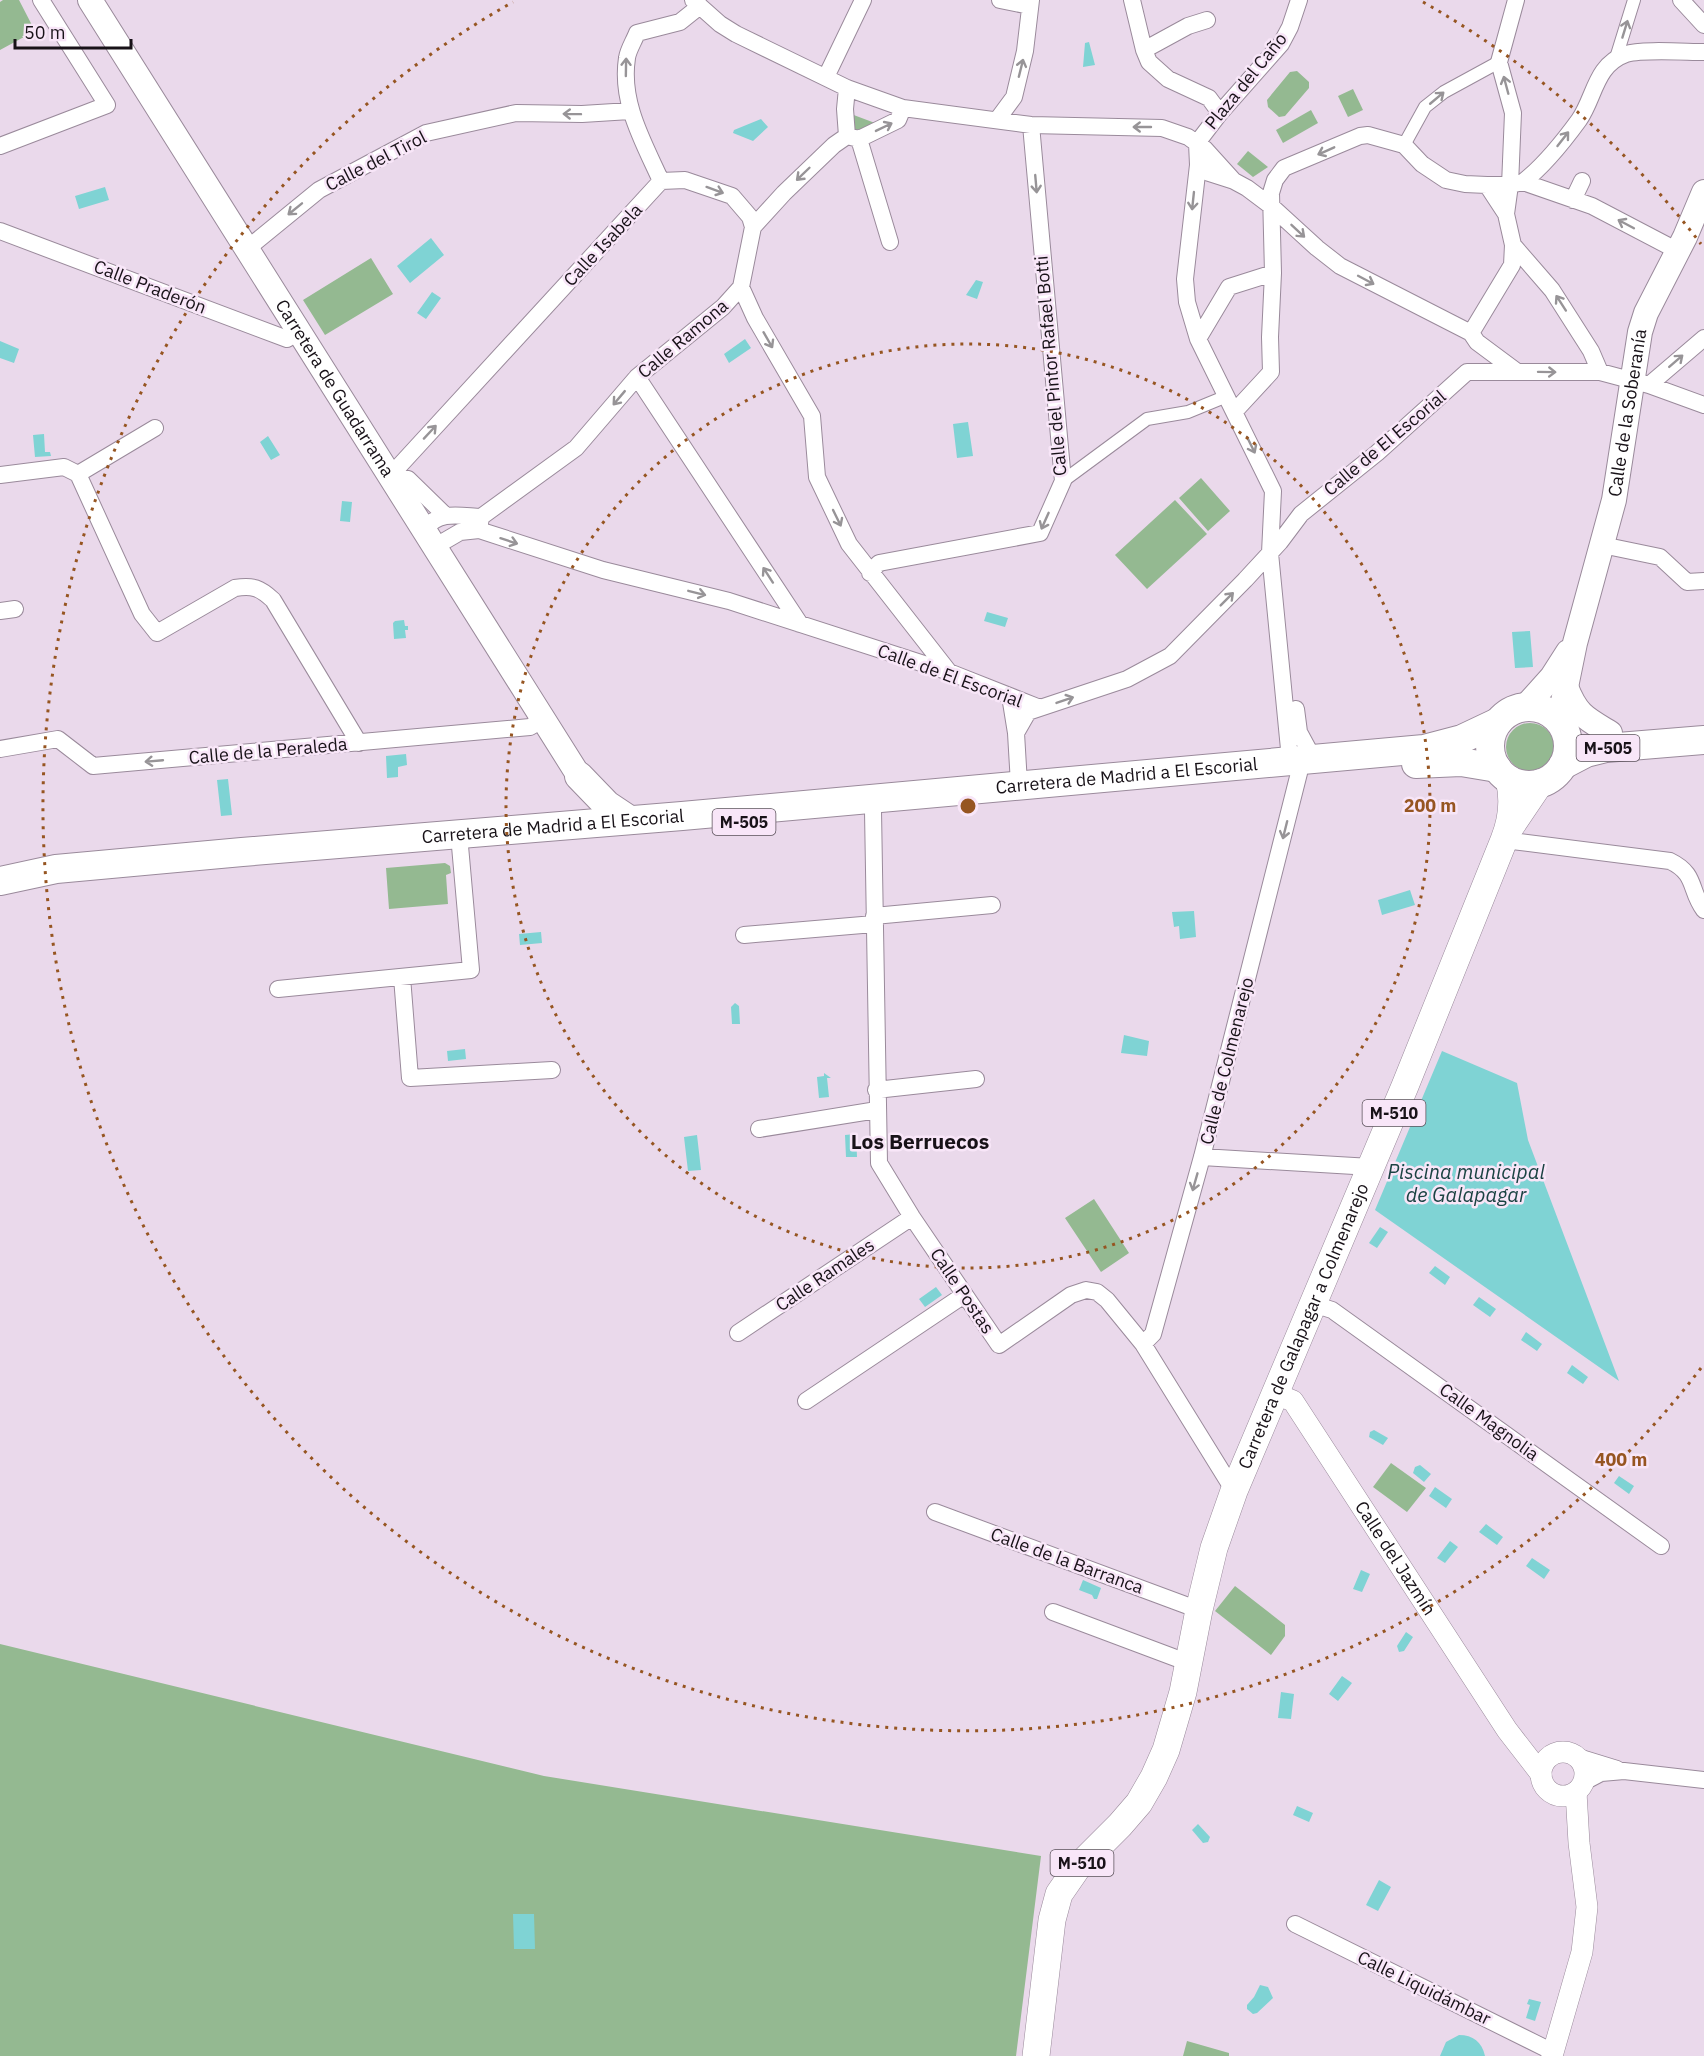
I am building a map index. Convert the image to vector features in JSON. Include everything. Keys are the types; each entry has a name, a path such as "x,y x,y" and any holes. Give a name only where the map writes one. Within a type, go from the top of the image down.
{"highway":[{"name":"M-505","path":"1498,722 1510,712 1525,707 1544,710 1562,725 1568,740 1568,751 1563,765 1555,775 1540,783 1519,783 1503,773"},
{"name":"Carretera de Madrid a El Escorial","path":"0,897 138,875 873,811 1299,764 1424,749 1462,739 1498,722"},
{"path":"1498,722 1492,733 1490,745 1492,757 1503,773"},
{"name":"M-505","path":"1562,725 1610,733 1704,726"},
{"name":"M-505","path":"1563,765 1586,753 1606,748 1704,740"},
{"name":"Carretera de Madrid a El Escorial","path":"0,880 56,869 1019,784 1299,764 1461,762 1503,773"},
{"path":"579,776 607,805 628,819"},
{"path":"571,825 582,807 579,776"}],"main road":[{"name":"Carretera de Guadarrama","path":"90,0 579,776"},
{"name":"Calle de la Soberanía","path":"1562,725 1566,687 1575,643 1614,500 1641,383 1634,357 1646,313 1678,251 1704,192"},
{"name":"Calle de la Soberanía","path":"1525,707 1552,676 1575,643"},
{"path":"1566,687 1573,705 1584,718 1610,733"},
{"name":"Carretera de Galapagar a Colmenarejo","path":"1036,2056 1052,1920 1059,1894 1077,1868 1139,1803 1154,1778 1166,1750 1183,1692 1214,1548 1234,1491 1371,1167 1506,835 1512,806 1512,791 1503,773"},
{"name":"Carretera de Galapagar a Colmenarejo","path":"1506,835 1540,783"}],"street":[{"path":"0,146 107,105 41,0"},
{"path":"826,77 863,0"},
{"path":"997,120 1014,97 1025,51 1030,3 999,0"},
{"path":"1132,0 1149,62 1168,79 1209,98 1220,113"},
{"path":"1506,214 1517,183 1513,113 1499,62 1516,0"},
{"path":"1616,58 1634,0"},
{"path":"1681,0 1704,25"},
{"name":"Plaza del Caño","path":"1299,1 1281,44 1220,113 1197,143 1241,185 1271,206 1340,266 1471,333 1477,342 1516,371"},
{"path":"903,108 898,120 834,145 753,226 750,217 732,196 685,180 661,181 630,111 626,80 627,57 637,33 680,22 697,3 720,24 736,34 847,88 903,108 1031,125 1162,128 1197,143"},
{"path":"1144,50 1188,26 1207,20"},
{"path":"1517,183 1539,170 1580,117 1598,76 1616,58 1634,52 1704,52"},
{"path":"1404,145 1425,107 1444,92 1499,62"},
{"path":"847,88 844,109 890,242"},
{"name":"Calle del Tirol","path":"248,248 319,190 426,133 516,113 582,114 630,111"},
{"name":"Calle del Pintor Rafael Botti","path":"870,573 879,563 1040,533 1063,480 1031,125"},
{"path":"1241,185 1360,136 1368,135 1404,145 1422,164 1446,180 1487,185 1517,183 1573,200 1592,206 1678,251"},
{"name":"Calle de Colmenarejo","path":"1197,143 1198,165 1185,279 1187,302 1198,339 1280,508 1301,514"},
{"name":"Plaza del Caño","path":"1198,165 1209,173 1241,185"},
{"path":"1063,480 1147,419 1231,404 1271,372 1273,273 1271,193 1275,180 1284,168"},
{"name":"Calle Isabela","path":"391,475 661,181"},
{"path":"1573,200 1582,181"},
{"path":"1471,333 1512,265 1513,245 1506,214 1487,185"},
{"name":"Calle Ramona","path":"480,524 576,448 637,377 723,307 741,287 753,226"},
{"name":"Calle Praderón","path":"0,231 287,339 300,331"},
{"path":"1513,245 1552,290 1592,351 1600,372"},
{"path":"1198,339 1229,287 1273,273"},
{"path":"741,287 755,318 812,416 817,477 849,544 949,672"},
{"path":"1641,383 1704,338"},
{"path":"1516,371 1600,372 1641,383 1704,405"},
{"name":"Calle de El Escorial","path":"480,524 582,563 729,601 949,672 1040,708 1127,679 1170,656 1275,547 1301,514 1377,453 1467,372 1516,371"},
{"path":"637,377 800,624"},
{"path":"78,474 156,428"},
{"path":"0,475 64,467 78,474 142,614 157,633 235,588 250,586 262,590 273,600 359,742"},
{"path":"391,475 408,479 446,516"},
{"name":"Calle de Colmenarejo","path":"1273,491 1289,748 1299,764"},
{"path":"446,516 480,524 460,532 430,538 432,520 446,516"},
{"path":"1602,545 1660,557 1687,582 1704,581"},
{"name":"Calle de Colmenarejo","path":"1143,1344 1153,1334 1202,1157 1299,764 1299,732 1280,570 1275,547"},
{"path":"1010,696 1016,733 1019,784"},
{"path":"1016,733 1028,712 1040,708"},
{"name":"Calle de la Peraleda","path":"0,749 58,739 93,766 530,727 544,719"},
{"name":"Calle Postas","path":"873,811 879,1163 912,1217 999,1346 1071,1295 1086,1290 1097,1292 1107,1300 1143,1344 1234,1491"},
{"path":"1506,835 1670,861 1682,867 1691,879 1699,903 1704,910"},
{"path":"278,989 471,970 460,846"},
{"path":"744,934 992,904"},
{"path":"402,977 410,1078 552,1070"},
{"path":"876,1090 976,1079"},
{"path":"759,1129 877,1110"},
{"path":"1202,1157 1371,1167"},
{"name":"Calle Ramales","path":"738,1333 912,1217"},
{"path":"806,1401 964,1295"},
{"name":"Calle Magnolia","path":"1313,1304 1332,1310 1661,1546"},
{"name":"Calle del Jazmín","path":"1276,1394 1293,1401 1507,1730 1541,1774"},
{"name":"Calle de la Barranca","path":"935,1512 1199,1610"},
{"path":"1053,1612 1189,1663"},
{"path":"1507,1730 1534,1742 1624,1771 1704,1780"},
{"path":"1553,2054 1582,1952 1587,1907 1579,1843 1580,1787 1585,1768 1569,1754 1549,1756 1542,1767 1544,1785 1552,1793 1579,1843"},
{"path":"1552,1793 1560,1796 1580,1787 1601,1773 1624,1771"},
{"name":"Calle Liquidámbar","path":"1295,1924 1553,2054"}],"shaded area":[{"path":"19,0 35,31 0,50 0,2"},
{"path":"1297,71 1309,82 1309,88 1285,116 1279,117 1268,107 1267,100 1290,72"},
{"path":"1353,89 1363,110 1348,117 1338,96"},
{"path":"1311,110 1318,123 1283,143 1276,130"},
{"path":"851,114 875,123 858,133 853,130"},
{"path":"1248,151 1268,167 1253,177 1237,164"},
{"path":"371,258 393,294 325,335 303,300"},
{"path":"1201,478 1230,511 1208,531 1179,498"},
{"path":"1175,500 1207,534 1147,589 1115,555"},
{"path":"1530,723 1547,730 1554,747 1547,764 1530,771 1513,764 1506,747 1513,730"},
{"path":"445,863 450,866 451,873 446,875 448,904 389,909 386,868"},
{"path":"1094,1199 1129,1253 1101,1272 1065,1218"},
{"path":"1391,1463 1426,1488 1407,1512 1373,1487"},
{"path":"1235,1586 1285,1625 1285,1636 1271,1655 1215,1611"},
{"path":"0,1644 544,1776 1041,1856 1016,2056 0,2056"},
{"path":"1187,2041 1229,2053 1229,2056 1183,2056"}],"water":[{"path":"1089,42 1095,65 1083,67 1085,43"},
{"path":"761,119 768,127 753,141 733,133 734,130"},
{"path":"105,187 109,200 79,209 75,196"},
{"path":"431,238 444,255 410,283 397,266"},
{"path":"976,280 983,282 977,299 966,295"},
{"path":"432,292 441,298 426,319 417,313"},
{"path":"745,339 751,348 729,363 724,354"},
{"path":"0,341 19,349 14,363 0,358"},
{"path":"968,422 973,456 957,458 953,424"},
{"path":"44,434 45,452 50,452 51,456 35,457 33,435"},
{"path":"268,436 280,455 271,460 260,442"},
{"path":"342,501 352,502 350,522 340,521"},
{"path":"987,612 1008,618 1005,627 984,621"},
{"path":"404,620 405,626 408,626 408,630 405,630 406,638 394,639 393,623"},
{"path":"1530,631 1533,667 1515,668 1512,632"},
{"path":"406,754 407,765 398,767 398,777 387,778 386,756"},
{"path":"228,779 232,815 221,816 217,780"},
{"path":"1410,890 1415,905 1382,915 1378,900"},
{"path":"1194,911 1196,937 1180,939 1179,926 1174,927 1172,912"},
{"path":"541,932 542,943 520,945 519,934"},
{"path":"735,1003 739,1006 740,1024 732,1024 731,1007"},
{"path":"1124,1035 1149,1041 1147,1056 1121,1053"},
{"path":"465,1049 466,1059 448,1061 447,1051"},
{"name":"Piscina municipal de Galapagar","path":"1442,1051 1517,1083 1528,1140 1619,1381 1375,1210"},
{"path":"824,1073 831,1078 827,1078 829,1097 819,1098 817,1077 824,1076"},
{"path":"856,1134 857,1157 846,1157 845,1135"},
{"path":"697,1135 701,1170 688,1171 684,1137"},
{"path":"1380,1227 1388,1232 1377,1248 1369,1243"},
{"path":"1435,1266 1450,1277 1445,1285 1429,1273"},
{"path":"936,1287 942,1295 925,1307 919,1299"},
{"path":"1479,1297 1496,1309 1490,1317 1473,1305"},
{"path":"1526,1332 1542,1344 1537,1351 1521,1340"},
{"path":"1572,1365 1588,1377 1583,1384 1567,1373"},
{"path":"1374,1430 1388,1438 1383,1445 1369,1437 1370,1432"},
{"path":"1420,1465 1431,1474 1424,1482 1413,1473 1415,1467"},
{"path":"1619,1476 1634,1486 1629,1494 1614,1483"},
{"path":"1435,1487 1452,1499 1446,1508 1429,1496"},
{"path":"1486,1524 1503,1537 1497,1545 1479,1532"},
{"path":"1450,1541 1458,1547 1445,1563 1437,1558"},
{"path":"1532,1558 1550,1570 1544,1579 1526,1566"},
{"path":"1361,1570 1370,1574 1362,1592 1353,1589"},
{"path":"1083,1580 1101,1588 1097,1599 1079,1590"},
{"path":"1406,1632 1413,1637 1404,1651 1399,1652 1397,1646"},
{"path":"1342,1676 1352,1683 1338,1701 1329,1694"},
{"path":"1281,1692 1294,1694 1291,1719 1278,1718"},
{"path":"1297,1806 1313,1813 1309,1822 1293,1815"},
{"path":"1198,1824 1210,1837 1208,1842 1203,1843 1192,1830"},
{"path":"1379,1880 1391,1887 1378,1911 1366,1905"},
{"path":"513,1914 534,1914 535,1949 514,1949"},
{"path":"1260,1985 1268,1987 1273,1998 1253,2014 1247,2009 1247,2005"},
{"path":"1529,1999 1541,2002 1535,2021 1526,2018 1530,2005 1527,2004"},
{"path":"1459,2035 1469,2036 1476,2040 1485,2056 1440,2056 1446,2042"}],"district":[{"name":"Los Berruecos","path":"920,1142"}]}
